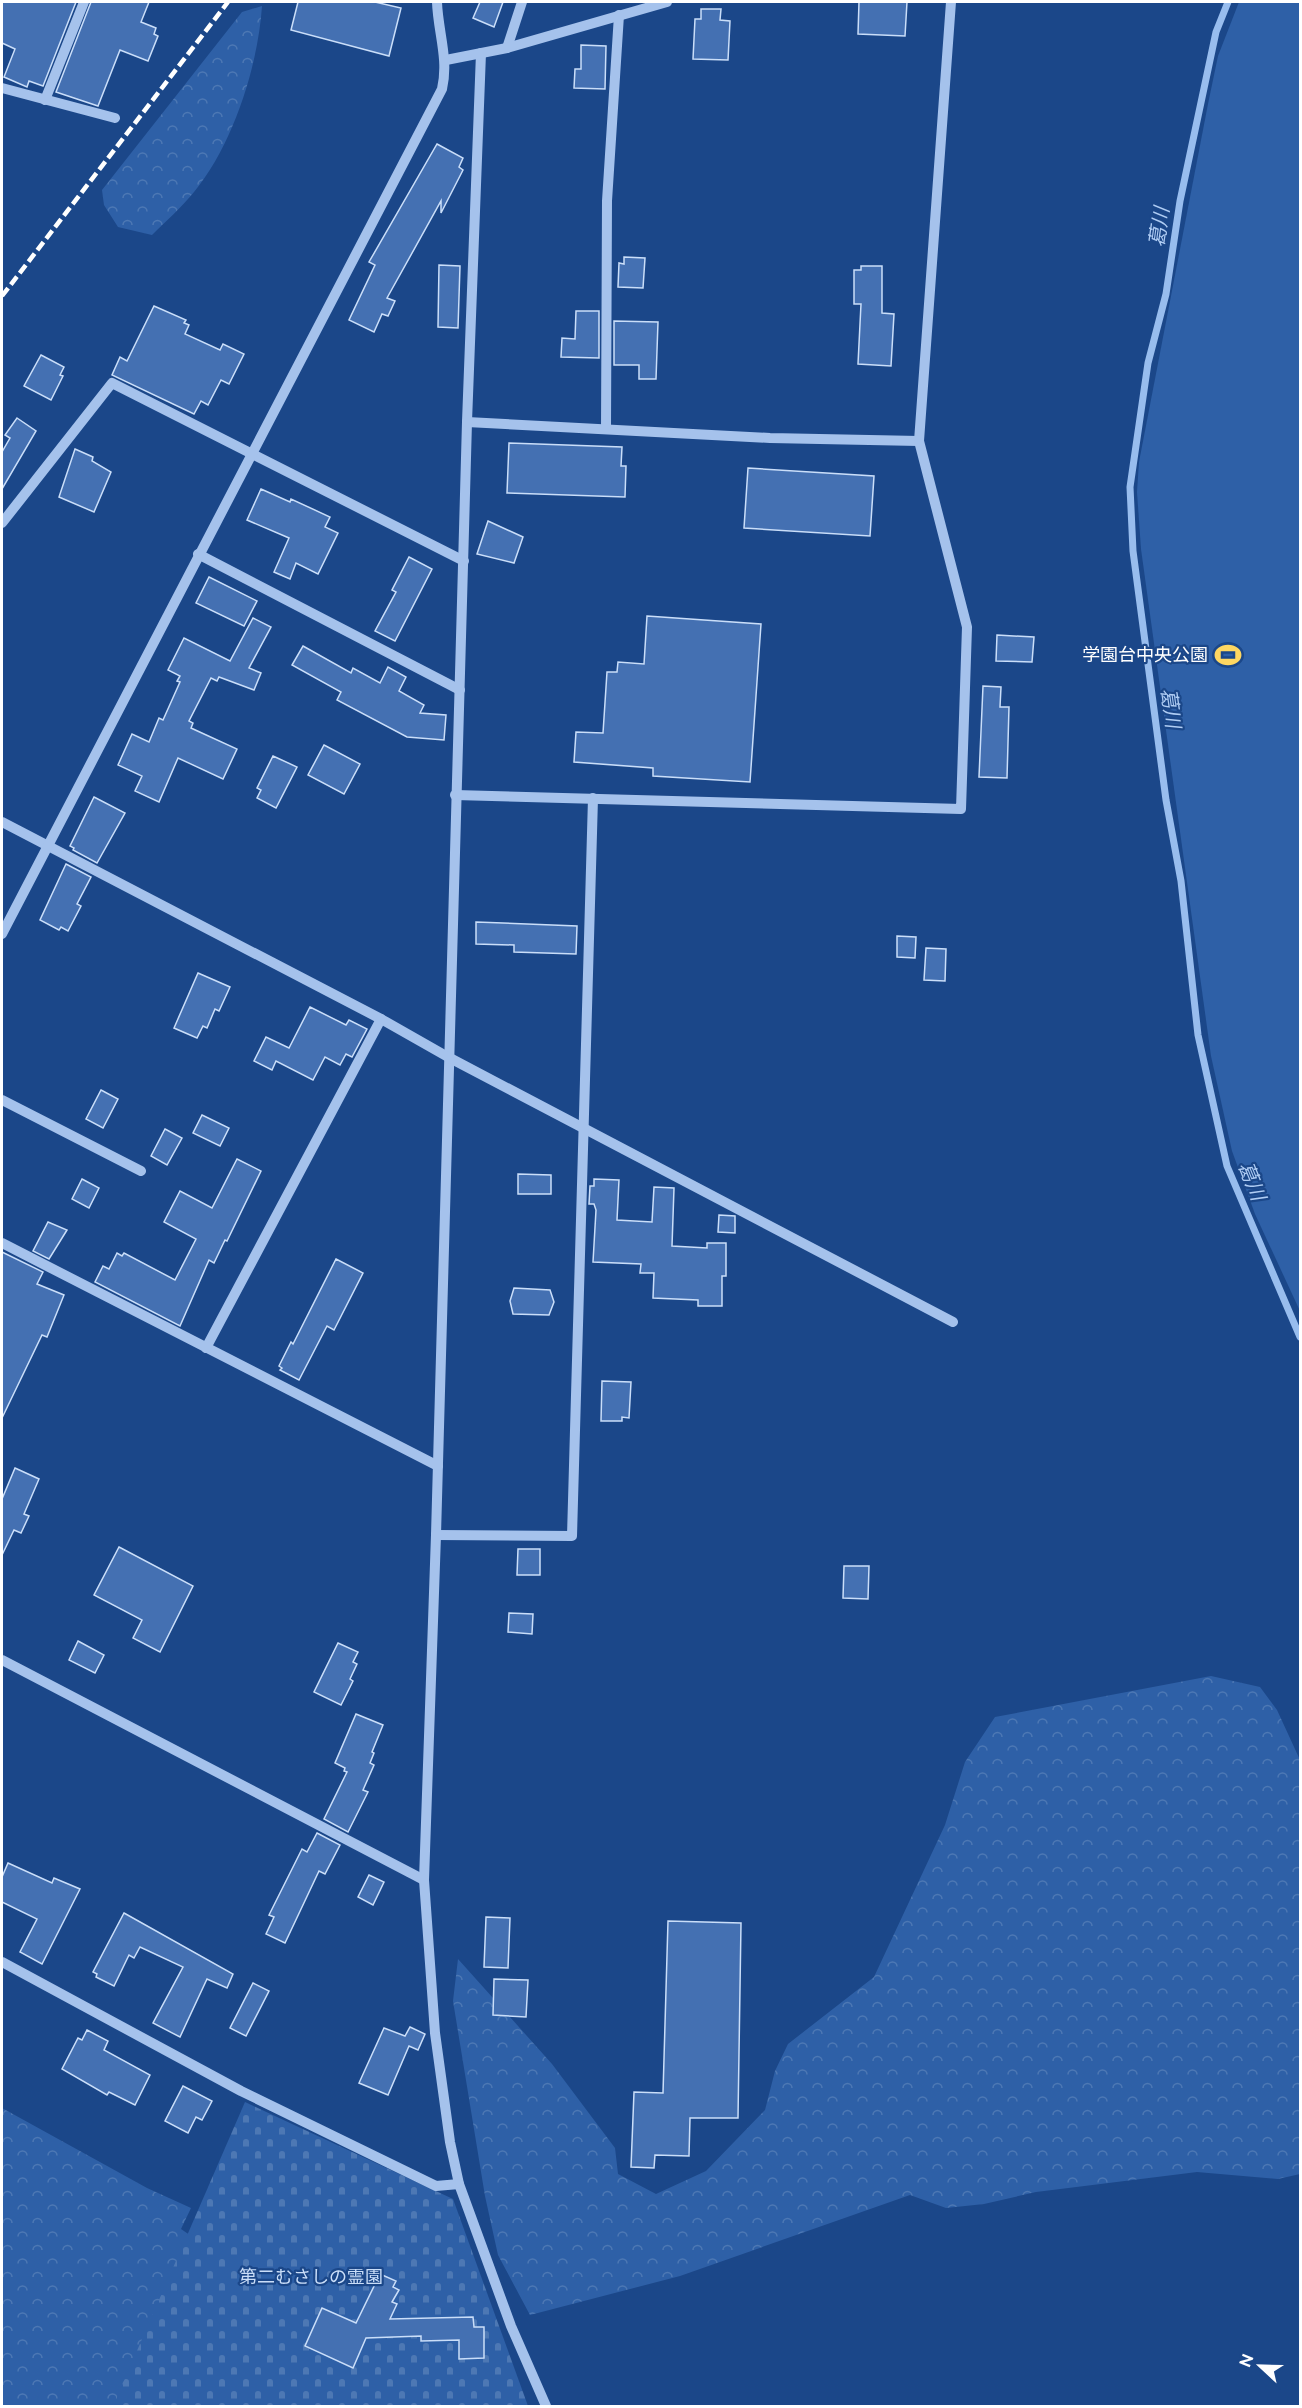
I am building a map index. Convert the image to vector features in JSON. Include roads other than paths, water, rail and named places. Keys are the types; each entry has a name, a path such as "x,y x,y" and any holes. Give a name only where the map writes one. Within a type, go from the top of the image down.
{"street":[{"path":"45,100 84,2"},
{"path":"2,934 442,89 446,60 437,2"},
{"path":"507,48 522,2"},
{"path":"446,60 507,48 667,2"},
{"path":"456,795 961,809 967,627 919,441 951,2"},
{"path":"606,429 607,201 619,15"},
{"path":"481,53 467,422 436,1535 424,1880 435,2033 450,2142 459,2184 511,2326 546,2406"},
{"path":"2,88 115,118"},
{"path":"2,524 112,383 464,561"},
{"path":"467,422 770,438 919,441"},
{"path":"198,554 460,690"},
{"path":"436,1535 573,1536 593,798"},
{"path":"2,822 381,1019 448,1057 953,1322"},
{"path":"206,1348 381,1019"},
{"path":"2,1100 141,1171"},
{"path":"2,1243 438,1466"},
{"path":"2,1660 424,1880"},
{"path":"2,1962 272,2106 436,2186 459,2184"}],"waterway":[{"name":"葛川","path":"1228,2 1216,32 1180,201 1166,294 1148,363 1130,487 1133,551 1166,800 1181,881 1198,1035 1227,1166 1300,1337"}],"railway":[{"path":"2,296 228,2"}],"place":[{"name":"学園台中央公園","path":"1228,655"}],"park label":[{"name":"第二むさしの霊園","path":"311,2277"}]}
